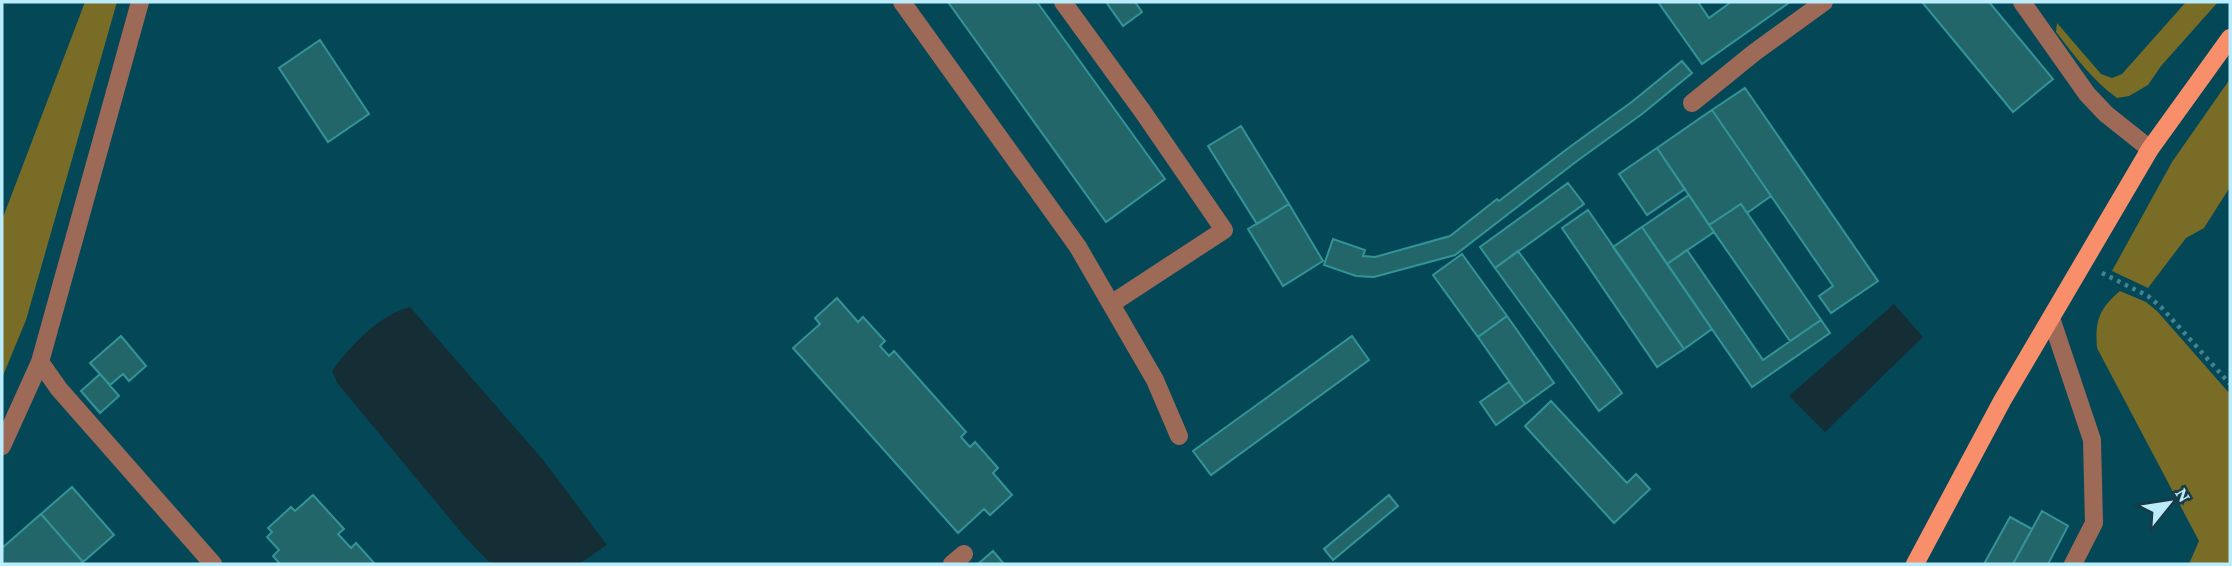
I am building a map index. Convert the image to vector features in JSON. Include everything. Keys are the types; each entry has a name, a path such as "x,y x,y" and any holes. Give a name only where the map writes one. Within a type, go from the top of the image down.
{"main road":[{"path":"1915,564 2002,401 2150,149 2230,38"}],"street":[{"path":"2,446 40,362 140,2"},
{"path":"902,2 1078,247 1155,380 1179,436"},
{"path":"1063,2 1224,230 1111,303"},
{"path":"1692,103 1755,52 1824,2"},
{"path":"2021,2 2087,94 2106,114 2150,149"},
{"path":"2051,318 2092,440 2094,523 2073,564"},
{"path":"40,362 59,389 213,564"}],"path":[{"path":"2083,264 2148,296 2230,384"}],"shaded area":[{"path":"85,2 117,2 26,320 2,378 2,220"},
{"path":"2186,2 2218,2 2161,66 2148,85 2129,96 2117,98 2108,91 2084,67 2056,32 2057,23 2101,74 2112,78 2122,74"},
{"path":"2230,79 2230,187 2204,228 2186,238 2148,288 2112,271 2172,162"},
{"path":"2120,291 2146,302 2157,311 2230,394 2230,564 2189,564 2199,541 2097,348 2100,316"}],"water":[{"path":"1894,304 1923,337 1825,432 1789,396"},
{"path":"410,307 544,461 607,545 579,564 491,564 465,537 338,384 332,371 357,341 387,317"}],"building":[{"path":"948,2 1037,2 1165,179 1106,222"},
{"path":"1106,2 1135,2 1142,12 1123,26"},
{"path":"1658,2 1698,2 1709,18 1731,2 1790,2 1702,64"},
{"path":"1922,2 1989,2 2053,79 2013,112"},
{"path":"320,40 369,114 328,142 279,68"},
{"path":"1682,61 1692,73 1455,255 1374,277 1356,276 1324,265 1333,239 1365,250 1363,256 1375,257 1450,236 1633,101"},
{"path":"1745,88 1878,281 1831,313 1819,296 1833,286 1712,110"},
{"path":"1712,110 1771,196 1747,213 1741,204 1709,225 1657,148"},
{"path":"1241,126 1289,204 1257,224 1208,146"},
{"path":"1657,148 1685,189 1647,215 1619,174"},
{"path":"1568,183 1584,204 1495,268 1480,247"},
{"path":"1689,195 1714,232 1667,264 1642,227"},
{"path":"1289,204 1323,261 1283,286 1248,229"},
{"path":"1741,204 1821,320 1790,341 1709,225"},
{"path":"1588,210 1684,349 1657,367 1562,228"},
{"path":"1642,227 1712,329 1684,349 1613,247"},
{"path":"1687,250 1763,360 1821,320 1830,333 1752,387 1667,264"},
{"path":"1518,251 1622,393 1599,411 1495,268"},
{"path":"1462,254 1507,316 1478,337 1433,275"},
{"path":"837,298 858,322 863,317 885,341 880,346 889,356 894,351 966,432 961,437 970,447 975,442 998,468 993,473 1012,495 990,515 984,509 958,533 793,348 820,324 815,318"},
{"path":"1507,316 1554,383 1525,404 1478,337"},
{"path":"121,336 146,366 129,381 123,374 110,385 90,363"},
{"path":"1352,336 1369,360 1211,475 1193,451"},
{"path":"100,374 119,396 100,413 81,391"},
{"path":"1509,382 1525,404 1496,425 1480,402"},
{"path":"1551,401 1627,483 1636,474 1650,489 1614,523 1525,426"},
{"path":"72,487 114,535 83,562 41,514"},
{"path":"313,495 344,529 338,534 351,548 356,543 375,564 280,564 273,556 279,550 267,537 272,532 268,528 291,507 295,511"},
{"path":"1389,495 1398,506 1333,560 1324,549"},
{"path":"2042,511 2068,526 2048,564 2013,564"},
{"path":"41,514 83,562 2,564 2,548"},
{"path":"2010,517 2032,529 2013,564 1984,564"},
{"path":"993,551 1004,564 978,564"}]}
